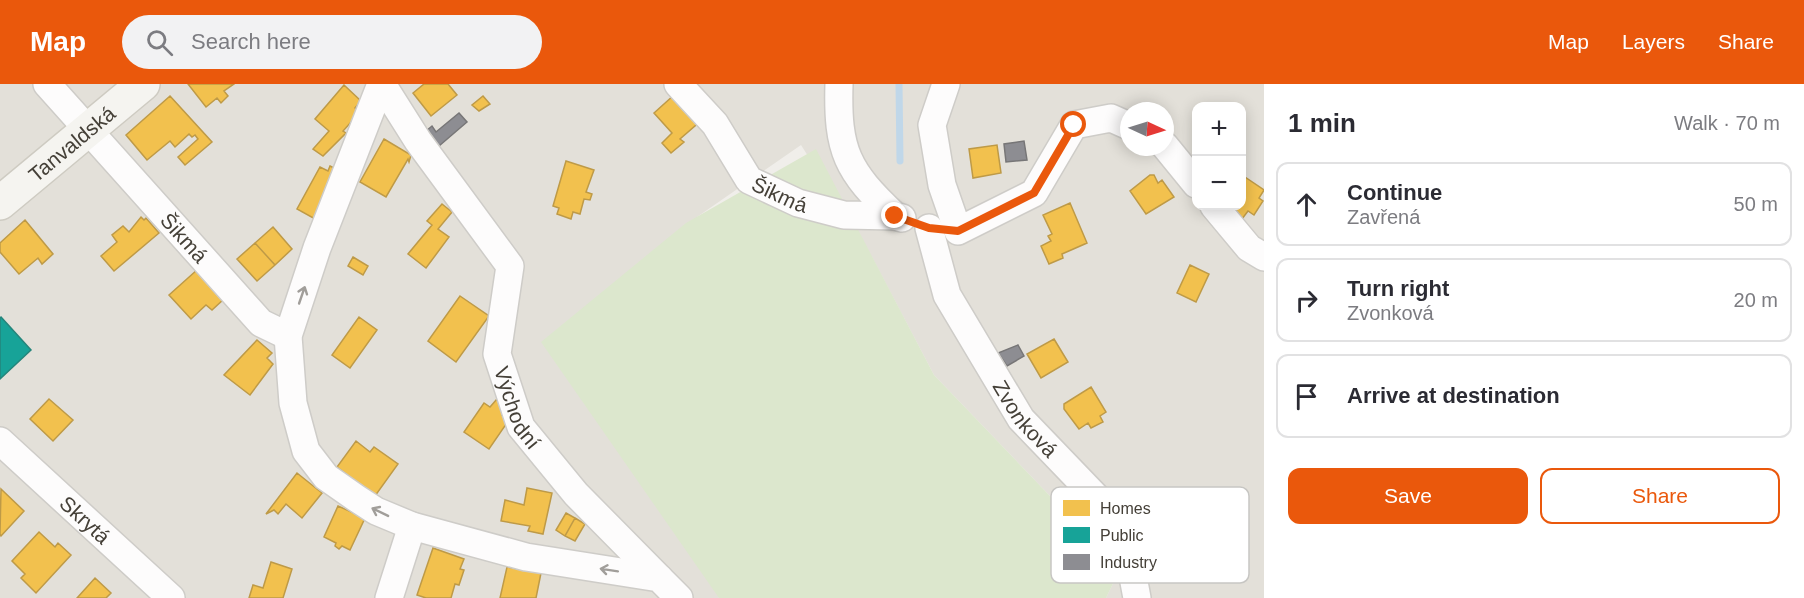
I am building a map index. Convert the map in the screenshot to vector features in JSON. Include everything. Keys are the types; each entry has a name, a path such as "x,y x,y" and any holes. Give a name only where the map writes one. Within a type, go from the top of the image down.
{"main road":[{"name":"Tanvaldská","path":"0,203 143,84"}],"street":[{"name":"Šikmá","path":"47,84 261,322 288,336"},
{"name":"Východní","path":"381,84 317,248 288,336 293,403 306,451 314,465 326,477 370,507 412,526 526,557 659,578"},
{"name":"Východní","path":"381,84 418,141 510,266 497,354 521,427 576,494 679,598"},
{"name":"Šikmá","path":"678,84 715,124 748,180 798,203 844,215 895,216"},
{"path":"839,84 843,150 862,185 895,216 929,228 958,231 1034,193 1074,125 1111,118 1120,122"},
{"path":"946,84 932,125 942,185 958,231"},
{"path":"1173,156 1192,178"},
{"path":"1217,210 1249,248 1264,257"},
{"name":"Zvonková","path":"929,228 947,295 1021,419 1086,487"},
{"name":"Skrytá","path":"0,441 171,598"},
{"path":"389,598 412,526"},
{"name":"Zvonková","path":"1134,583 1137,598"}],"shaded area":[{"path":"0,84 1264,84 1264,598 1106,598 1113,583 1249,583 1249,487 1051,487 1051,497 934,375 872,257 801,145 697,217 719,598 0,598"}],"green space":[{"path":"816,149 934,375 1051,497 1051,583 1113,583 1106,598 719,598 541,342 686,223"}],"building: Homes":[{"path":"188,84 234,84 224,91 228,96 221,103 217,98 206,107"},
{"path":"424,84 448,84 457,95 431,116 413,93"},
{"path":"344,85 361,101 355,108 360,112 343,131 346,133 323,156 313,149 329,131 315,119"},
{"path":"674,95 703,119 680,139 684,142 671,153 662,143 672,133 654,113"},
{"path":"170,96 212,142 185,165 178,157 198,139 195,135 192,137 189,134 175,147 170,141 147,160 126,135"},
{"path":"483,96 490,104 479,111 472,105"},
{"path":"384,139 411,155 409,162 408,159 386,197 360,182"},
{"path":"997,145 1001,173 973,178 969,149"},
{"path":"566,161 594,170 586,192 592,194 590,200 584,199 580,214 573,212 571,219 557,214 559,208 553,206"},
{"path":"330,166 340,171 315,219 297,209 320,167 328,171"},
{"path":"1150,175 1154,175 1158,183 1162,180 1174,197 1146,214 1130,191"},
{"path":"1246,178 1264,190 1259,198 1263,201 1254,215 1248,211 1242,219 1230,210 1246,210"},
{"path":"1070,203 1087,243 1062,254 1063,258 1049,264 1041,246 1051,241 1048,236 1052,234 1043,215"},
{"path":"442,204 452,212 438,229 449,237 426,268 408,254 432,225 427,221"},
{"path":"141,217 144,220 146,218 159,233 114,271 101,256 117,242 112,235 123,226 129,232"},
{"path":"25,220 53,254 42,264 38,258 19,274 0,252 0,243"},
{"path":"273,227 292,249 275,265 255,243"},
{"path":"255,243 275,265 257,281 237,259"},
{"path":"353,257 368,266 363,275 348,266"},
{"path":"1190,265 1209,274 1196,302 1177,293"},
{"path":"198,269 224,299 212,310 206,305 191,319 169,295"},
{"path":"460,296 489,316 456,362 428,341"},
{"path":"359,317 377,330 350,368 332,355"},
{"path":"1054,339 1068,362 1041,378 1027,354"},
{"path":"257,340 272,353 267,358 273,364 250,395 224,375"},
{"path":"1091,387 1106,412 1100,416 1103,422 1091,428 1088,423 1079,429 1064,409 1064,404"},
{"path":"49,399 73,420 53,441 30,419"},
{"path":"497,399 508,406 502,415 509,420 489,449 464,432 484,403 490,407"},
{"path":"356,441 370,452 374,447 398,464 375,496 337,467"},
{"path":"297,473 322,493 302,518 286,504 278,514 274,510 266,514"},
{"path":"527,488 552,493 543,534 528,531 530,526 501,521 505,500 524,505"},
{"path":"1,489 24,511 1,536 0,534"},
{"path":"338,506 365,518 350,550 342,546 339,549 335,546 336,543 324,537"},
{"path":"566,513 575,518 565,536 556,530"},
{"path":"575,518 585,524 575,541 565,536"},
{"path":"39,532 55,547 58,543 71,555 36,593 21,578 25,574 12,561"},
{"path":"433,548 464,559 460,569 464,570 459,585 455,584 451,598 426,598 417,595"},
{"path":"271,562 292,569 283,598 249,598 253,585 263,588"},
{"path":"507,567 541,573 536,598 500,598"},
{"path":"95,578 111,593 106,598 77,598"}],"building: Public":[{"path":"0,318 31,350 0,379"}],"building: Industry":[{"path":"459,113 467,122 432,152 420,136 432,126 436,132"},
{"path":"1024,141 1027,160 1006,162 1004,144"},
{"path":"1018,345 1024,356 1007,366 998,353"}],"waterway":[{"path":"899,84 900,161"}],"route":[{"path":"895,216 929,228 958,231 1034,193 1074,125"}]}
